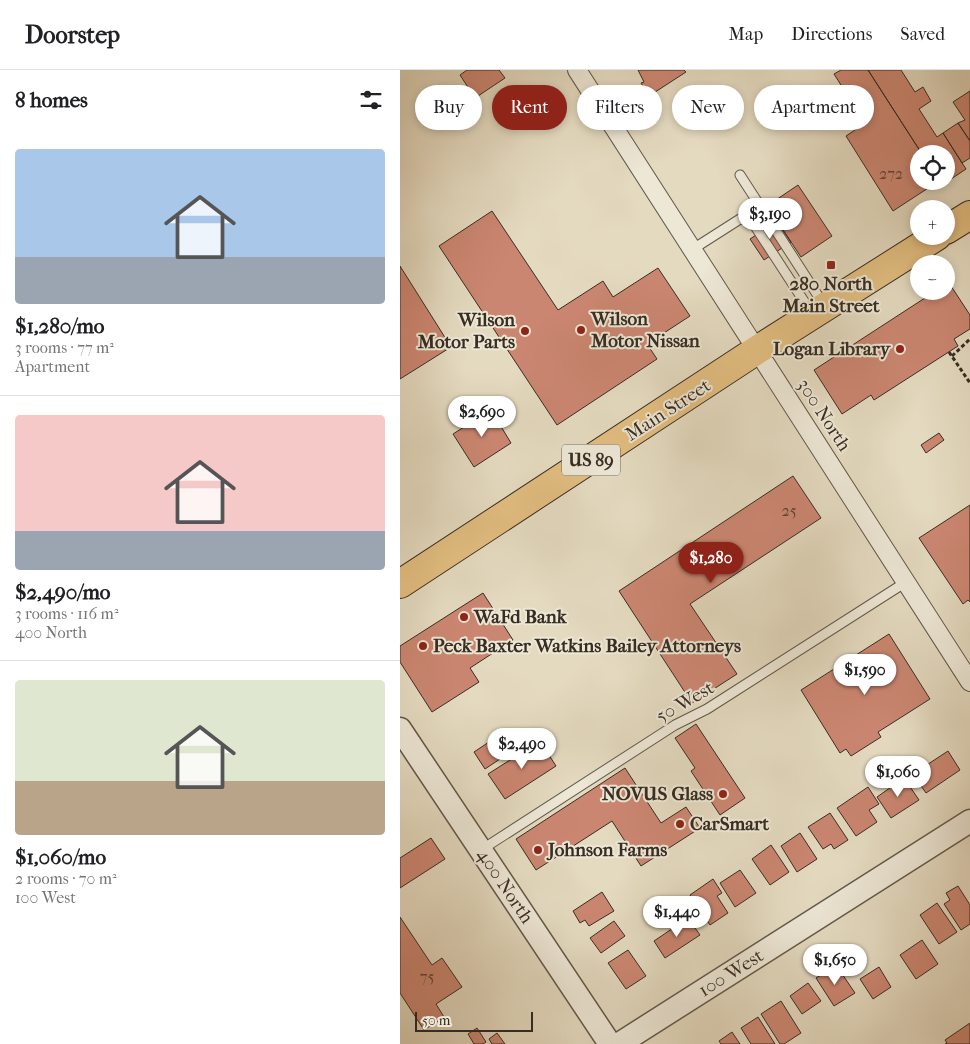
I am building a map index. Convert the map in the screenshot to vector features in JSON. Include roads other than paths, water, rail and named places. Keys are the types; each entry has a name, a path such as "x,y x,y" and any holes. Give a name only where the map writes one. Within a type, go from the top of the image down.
{"main road":[{"path":"955,224 970,215"},
{"name":"Main Street","path":"400,584 757,350 923,245"}],"street":[{"name":"300 North","path":"577,70 970,682"},
{"name":"400 North","path":"400,729 610,1044"},
{"name":"100 West","path":"619,1044 970,821"}],"lane":[{"path":"740,175 819,311"},
{"path":"692,249 740,219 751,220 819,311"},
{"name":"50 West","path":"481,850 668,730 707,709 906,582"}],"place":[{"name":"280 North Main Street","path":"831,265"},
{"name":"Wilson Motor Nissan","path":"581,330"},
{"name":"Wilson Motor Parts","path":"525,331"},
{"name":"Logan Library","path":"900,349"},
{"name":"WaFd Bank","path":"464,617"},
{"name":"Peck Baxter Watkins Bailey Attorneys","path":"423,646"},
{"name":"NOVUS Glass","path":"723,794"},
{"name":"CarSmart","path":"680,824"},
{"name":"Johnson Farms","path":"538,850"}]}
